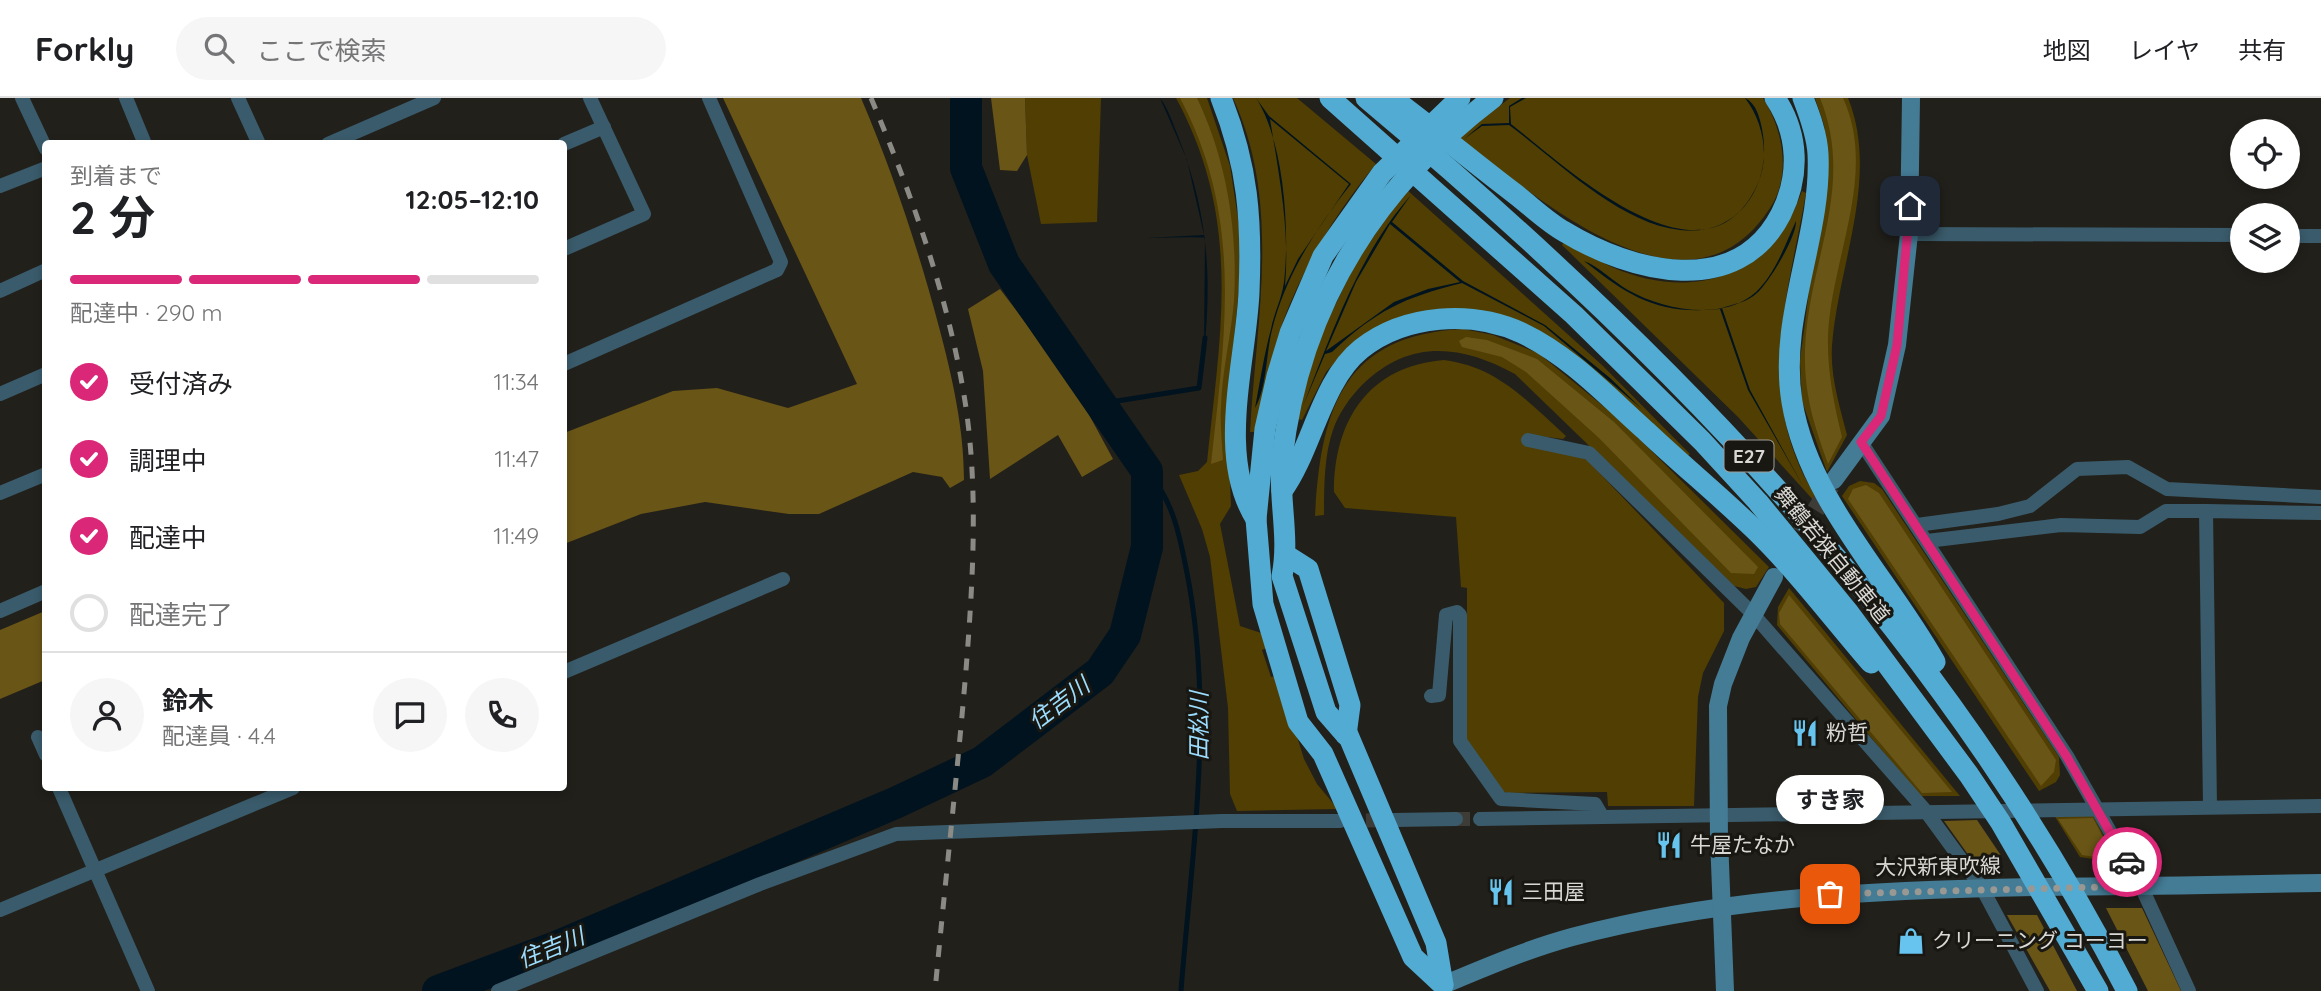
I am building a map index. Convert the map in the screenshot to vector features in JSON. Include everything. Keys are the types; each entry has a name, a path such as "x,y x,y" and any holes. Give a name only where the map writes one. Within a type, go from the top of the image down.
{"highway":[{"path":"1221,98 1244,165 1248,208 1249,296 1237,404 1237,440 1241,487 1256,519"},
{"name":"舞鶴若狭自動車道","path":"1331,98 1574,314 1702,440 1758,502 1849,612 1969,775 2053,909 2098,991"},
{"name":"舞鶴若狭自動車道","path":"1366,98 1391,104 1468,171 1727,431 1854,578 1979,740 2084,908 2127,991"},
{"path":"1443,985 1413,957 1323,754 1298,722 1263,604 1256,519 1265,429 1277,376 1290,333 1323,256 1382,173 1461,98"},
{"path":"1443,985 1436,943 1346,735 1295,571 1286,555 1280,477 1289,403 1304,353 1332,284 1360,234 1393,191 1457,125 1493,98"},
{"path":"1468,171 1565,233 1633,263 1658,269 1699,271 1731,263 1758,243 1778,218 1793,187 1796,165 1793,143 1775,98"},
{"path":"1803,98 1815,136 1818,164 1792,322 1792,403 1816,473 1927,647 1979,740"},
{"path":"1282,491 1299,468 1334,383 1361,349 1404,326 1442,319 1479,319 1522,333 1574,365 1758,533 1969,775"}],"main road":[{"path":"1834,480 1881,416 1897,345 1909,234 1911,98"},
{"path":"1725,991 1718,814 1718,706 1730,663 1774,577"},
{"name":"大沢新東吹線","path":"1443,985 1506,958 1571,937 1723,905 1830,894 1982,888 2321,883"}],"street":[{"path":"22,98 42,140"},
{"path":"125,98 143,140"},
{"path":"238,98 257,140"},
{"path":"337,140 434,98"},
{"path":"567,248 644,214 590,98"},
{"path":"567,363 777,270 781,262 709,98"},
{"path":"567,143 604,127"},
{"path":"0,186 42,170"},
{"path":"1909,234 2230,235"},
{"path":"2300,236 2321,236"},
{"path":"0,291 42,272"},
{"path":"0,394 42,376"},
{"path":"1528,440 1589,453 1753,614 1925,810 1982,888 2037,991"},
{"path":"1861,442 1917,524 2098,810 2141,886 2189,991"},
{"path":"1917,524 1998,514 2030,506 2077,469 2128,467 2167,489 2321,497"},
{"path":"0,493 42,476"},
{"path":"1927,541 2061,524 2140,527 2166,511 2321,513"},
{"path":"2206,511 2210,807"},
{"path":"567,672 783,579"},
{"path":"0,611 42,594"},
{"path":"1431,696 1439,695 1446,615 1457,612 1460,615 1457,726 1460,741 1501,799 1595,804 1602,816"},
{"path":"38,737 42,746"},
{"path":"61,791 148,991"},
{"path":"0,910 286,791"},
{"path":"1480,819 1925,810 2321,806"},
{"path":"1394,820 1456,819"},
{"path":"498,991 760,884 896,835 1222,821 1340,821"}],"shaded area":[{"path":"723,98 861,98 904,211 939,327 956,402 964,480 950,488 942,477 913,472 819,514 789,514 705,502 641,514 567,543 567,432 673,391 717,388 788,408 857,384"},
{"path":"991,98 1025,98 1027,155 1017,171 1000,170"},
{"path":"1025,98 1101,98 1097,222 1041,224 1027,155"},
{"path":"1176,98 1207,98 1230,166 1239,225 1239,288 1227,411 1231,506 1220,524 1240,626 1264,634 1269,647 1262,650 1271,677 1278,676 1304,759 1317,784 1338,809 1237,811 1230,794 1228,708 1210,557 1202,529 1179,475 1198,471 1207,462 1221,321 1219,232 1211,188 1197,143"},
{"path":"1180,98 1197,98 1207,122 1223,171 1232,223 1235,275 1222,394 1223,460 1211,464 1224,323 1222,233 1214,188 1200,143"},
{"path":"1233,98 1297,98 1376,164 1334,221 1289,305 1277,340 1255,432 1250,432 1260,305 1261,221 1257,179 1248,138"},
{"path":"1510,98 1763,98 1780,138 1783,167 1777,195 1770,208 1736,244 1698,259 1656,257 1612,242 1569,219 1458,137"},
{"path":"1815,98 1848,98 1857,128 1860,159 1859,190 1832,346 1834,380 1847,435 1827,472 1802,401 1800,361 1827,151 1824,125"},
{"path":"1820,98 1843,98 1853,127 1856,156 1850,216 1831,306 1828,336 1832,387 1842,437 1828,464 1810,408 1805,366 1808,317 1832,193 1830,131"},
{"path":"1406,189 1603,366 1690,454 1688,456 1488,312 1348,348 1326,372 1302,420 1297,419 1317,343 1355,264"},
{"path":"1802,191 1806,193 1784,311 1780,349 1781,387 1786,425 1798,462 1818,500 1815,502 1738,417 1562,245 1565,241 1606,264 1642,278 1672,282 1700,281 1726,274 1750,262 1771,244 1789,220"},
{"path":"1000,289 1074,387 1113,459 1082,477 1058,435 990,479 983,371 968,309"},
{"path":"1463,329 1493,335 1538,353 1618,418 1769,567 1756,587 1746,589 1734,586 1515,374 1495,364 1455,352 1417,353 1398,360 1380,370 1354,394 1341,412 1333,430 1326,461 1324,515 1315,516 1324,443 1333,412 1346,385 1365,363 1390,346 1422,334"},
{"path":"1466,337 1487,340 1537,359 1614,422 1758,567 1754,574 1731,573 1599,438 1526,372 1502,357 1462,347 1459,341"},
{"path":"1444,360 1480,370 1524,398 1566,436 1563,439 1530,435 1587,460 1724,603 1724,631 1703,673 1698,697 1694,806 1608,806 1607,792 1508,793 1502,791 1467,741 1467,588 1461,587 1456,517 1345,508 1334,492 1341,442 1349,420 1361,401 1376,385 1395,373 1418,364"},
{"path":"1860,481 1874,483 1882,489 2059,757 2060,775 2056,782 2039,791 1842,496 1849,486"},
{"path":"1866,485 1879,493 2056,760 2054,772 2041,786 1848,499 1853,489"},
{"path":"1789,588 1960,796 1920,796 1777,625 1778,607"},
{"path":"1789,595 1952,792 1922,793 1780,624 1779,613"},
{"path":"42,612 42,681 0,699 0,630"},
{"path":"2092,814 2118,863 2080,857 2054,815"},
{"path":"2093,818 2115,860 2082,855 2058,819"},
{"path":"1977,820 2002,857 1977,867 1944,821"},
{"path":"2106,908 2142,908 2181,991 2148,991"},
{"path":"2007,915 2037,915 2077,991 2050,991"}],"water":[{"path":"1160,98 1170,116 1185,155"},
{"path":"1256,98 1269,116 1351,184 1329,213 1349,184 1270,119 1273,138"},
{"path":"1526,98 1510,107 1511,124 1566,168 1636,214 1672,227 1704,229 1680,230 1634,216 1590,188 1509,125 1482,126 1464,139 1482,124 1509,123 1509,106"},
{"path":"1745,98 1752,103 1759,116 1763,139 1756,117"},
{"path":"1188,163 1196,191 1204,233"},
{"path":"1758,184 1748,202 1736,215"},
{"path":"1411,195 1392,222 1463,281 1545,325 1610,378 1642,409 1544,326 1462,283 1423,294 1392,307 1363,326 1332,352 1325,354 1303,406 1348,296 1392,218","holes":["1390,224 1460,282 1428,289 1394,302 1326,351 1356,282"]},
{"path":"1796,221 1788,247 1769,279 1753,296 1745,301 1735,304 1756,292 1769,277"},
{"path":"1318,230 1285,290 1270,339 1262,391 1255,408 1272,323 1283,288 1286,261 1285,286 1298,259"},
{"path":"1204,235 1204,237 1146,238"},
{"path":"1205,241 1208,297 1204,354"},
{"path":"1584,261 1628,290 1658,303 1690,310 1663,306 1647,301 1616,285"},
{"path":"1722,308 1750,390 1803,486 1748,390 1720,309 1713,309"}],"waterway":[{"name":"住吉川","path":"438,991 556,947 895,803 982,762 1100,672 1125,635 1147,547 1147,471 1004,264 966,168 966,98"},
{"path":"1098,404 1199,388 1205,338"},
{"name":"田松川","path":"1147,471 1163,493 1180,542 1195,621 1199,673 1198,779 1181,991"}],"tunnel":[{"path":"1801,533 1831,486"},
{"path":"1456,819 1480,819"},
{"path":"1345,821 1391,820"}],"railway":[{"path":"871,98 914,207 938,281 957,357 972,463 973,533 969,636 935,991"}],"way so far":[{"path":"1830,894 1892,890 2141,886 2127,862"}],"place":[{"name":"粉哲","path":"1805,733"},
{"name":"牛屋たなか","path":"1669,845"},
{"name":"三田屋","path":"1501,892"},
{"name":"すき家","path":"1830,894"},
{"name":"クリーニング コーヨー","path":"1911,941"}],"route":[{"path":"1910,206 1897,345 1881,416 1861,442 2067,757 2127,862"}]}
